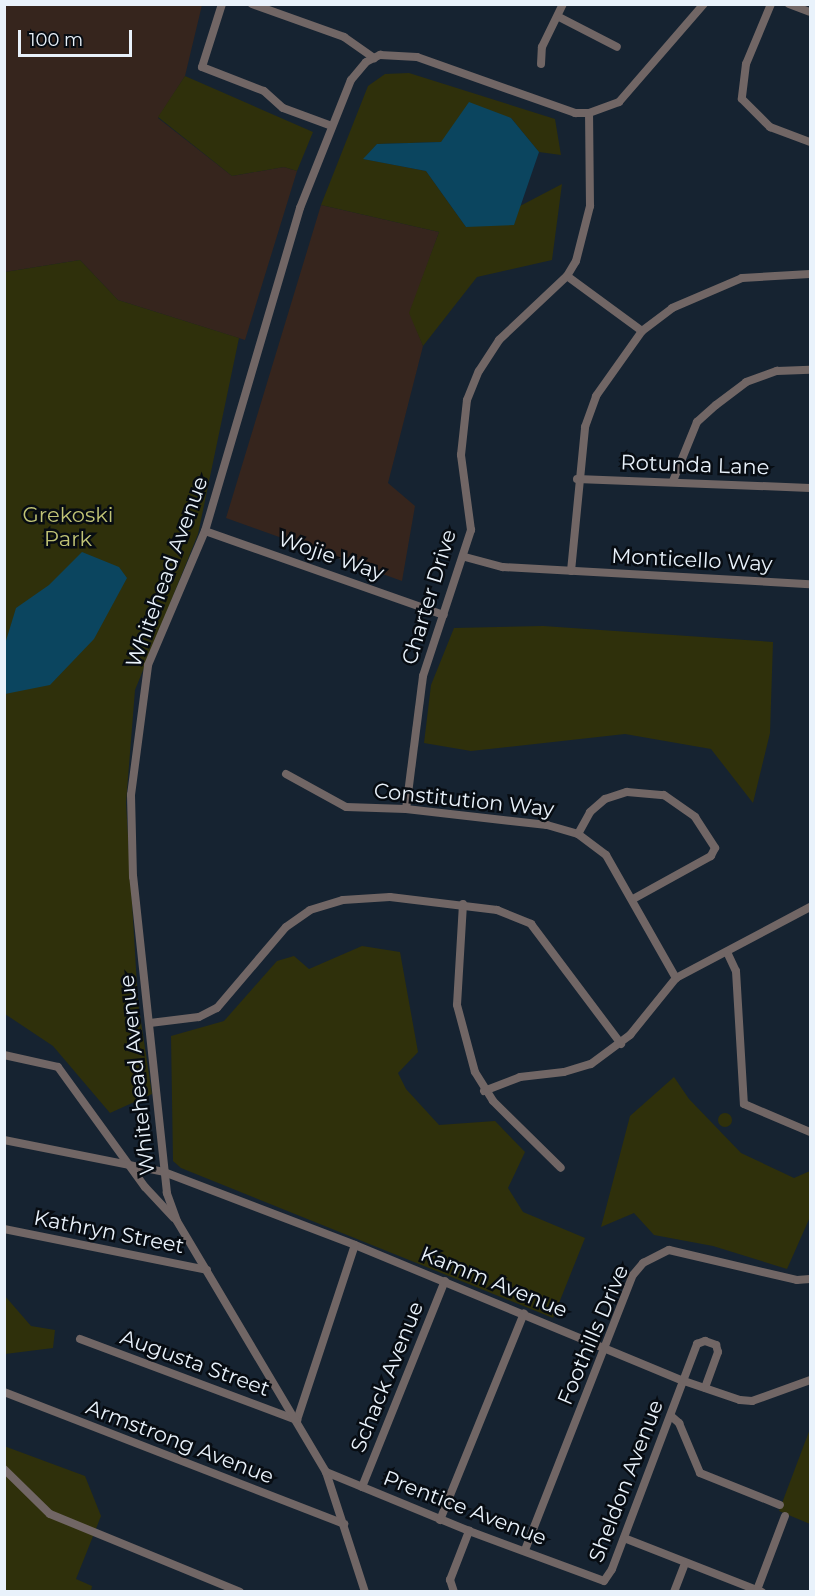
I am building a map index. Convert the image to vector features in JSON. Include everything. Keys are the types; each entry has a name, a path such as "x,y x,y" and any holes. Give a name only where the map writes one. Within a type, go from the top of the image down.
{"street":[{"path":"222,4 202,67 264,92 283,108 333,126"},
{"path":"252,4 344,38 374,58 399,54 417,57 575,113 589,114 619,102 704,4"},
{"path":"541,64 542,47 563,4"},
{"path":"771,4 746,64 742,99 770,127 810,142"},
{"path":"789,4 810,12"},
{"path":"558,17 617,47"},
{"name":"Whitehead Avenue","path":"365,1592 326,1472 177,1221 164,1172 133,877 131,795 148,665 205,531 300,208 351,80 374,58"},
{"name":"Charter Drive","path":"406,809 422,684 465,557 471,530 461,455 467,400 479,371 499,340 567,276 583,242 590,206 589,114"},
{"path":"571,571 580,445 596,396 642,331 672,308 742,278 810,274"},
{"path":"567,276 642,331"},
{"path":"673,481 697,422 716,405 746,382 777,371 810,370"},
{"name":"Rotunda Lane","path":"577,479 673,481 810,489"},
{"name":"Wojie Way","path":"205,531 444,615"},
{"name":"Monticello Way","path":"465,557 490,565 810,584"},
{"name":"Constitution Way","path":"286,774 346,807 406,809 547,825 578,834 606,855 676,978"},
{"path":"578,834 597,806 627,792 664,795 695,817 715,848 711,856 633,899"},
{"path":"150,1023 199,1017 217,1008 286,927 310,910 343,900 390,897 463,904 497,910 531,924 621,1044"},
{"path":"463,904 457,1005 475,1072 484,1091 561,1168"},
{"path":"484,1091 520,1077 564,1072 591,1064 621,1044 676,978 810,907"},
{"path":"727,952 736,971 744,1104 810,1132"},
{"path":"4,1055 58,1067 132,1167 177,1221"},
{"name":"Kamm Avenue","path":"4,1140 164,1172 355,1245 705,1388 752,1401 810,1380"},
{"name":"Kathryn Street","path":"4,1229 207,1270"},
{"path":"297,1420 355,1245"},
{"name":"Foothills Drive","path":"525,1550 633,1275 654,1254 683,1251 797,1280 810,1279"},
{"name":"Schack Avenue","path":"362,1487 445,1281"},
{"path":"440,1520 524,1313"},
{"name":"Augusta Street","path":"80,1339 297,1420"},
{"name":"Sheldon Avenue","path":"592,1576 604,1581 608,1578 697,1344 711,1342 718,1352 705,1388"},
{"name":"Armstrong Avenue","path":"4,1392 344,1524"},
{"path":"671,1416 679,1423 700,1473 780,1505"},
{"path":"4,1469 50,1514 240,1592"},
{"name":"Prentice Avenue","path":"326,1472 469,1532 525,1550 592,1576"},
{"path":"624,1538 760,1591 785,1516"},
{"path":"454,1592 450,1580 469,1532"},
{"path":"674,1592 685,1563"}],"shaded area":[{"path":"5,5 202,5 185,76 158,118 232,176 284,167 297,171 245,340 118,300 80,260 5,272"},
{"path":"321,205 439,232 410,313 423,346 388,483 415,506 402,581 226,518"}],"green space":[{"path":"409,73 555,119 561,155 539,152 511,118 441,142 377,144 364,159 426,171 466,227 520,206 562,184 552,260 477,277 423,346 409,313 439,232 321,205 368,86 385,74"},
{"path":"185,76 313,132 297,171 284,167 232,176 158,117"},
{"name":"Grekoski Park","path":"80,260 118,300 239,338 198,534 135,690 126,803 138,1002 152,1094 110,1113 53,1046 5,1014 5,272"},
{"path":"543,626 773,642 770,733 753,803 711,749 625,734 471,751 424,743 431,685 454,628"},
{"path":"362,946 400,952 418,1052 398,1073 406,1089 439,1125 495,1121 525,1152 508,1188 523,1212 585,1238 553,1318 181,1168 173,1161 171,1036 224,1021 277,961 294,956 309,969"},
{"path":"674,1077 689,1099 741,1153 794,1178 810,1171 810,1217 787,1269 713,1246 654,1235 634,1213 601,1227 630,1116"},
{"path":"725,1113 730,1115 732,1120 730,1125 725,1127 720,1125 718,1120 720,1115"},
{"path":"5,1296 31,1326 55,1330 53,1348 5,1354"},
{"path":"810,1429 810,1524 779,1511"},
{"path":"4,1446 85,1476 101,1516 76,1579 92,1586 91,1591 5,1591"}],"water":[{"path":"469,102 511,118 539,152 514,225 466,227 426,171 363,159 377,144 441,142"},
{"path":"82,552 119,567 127,578 94,639 50,685 5,694 5,644 16,608 49,585"}]}
